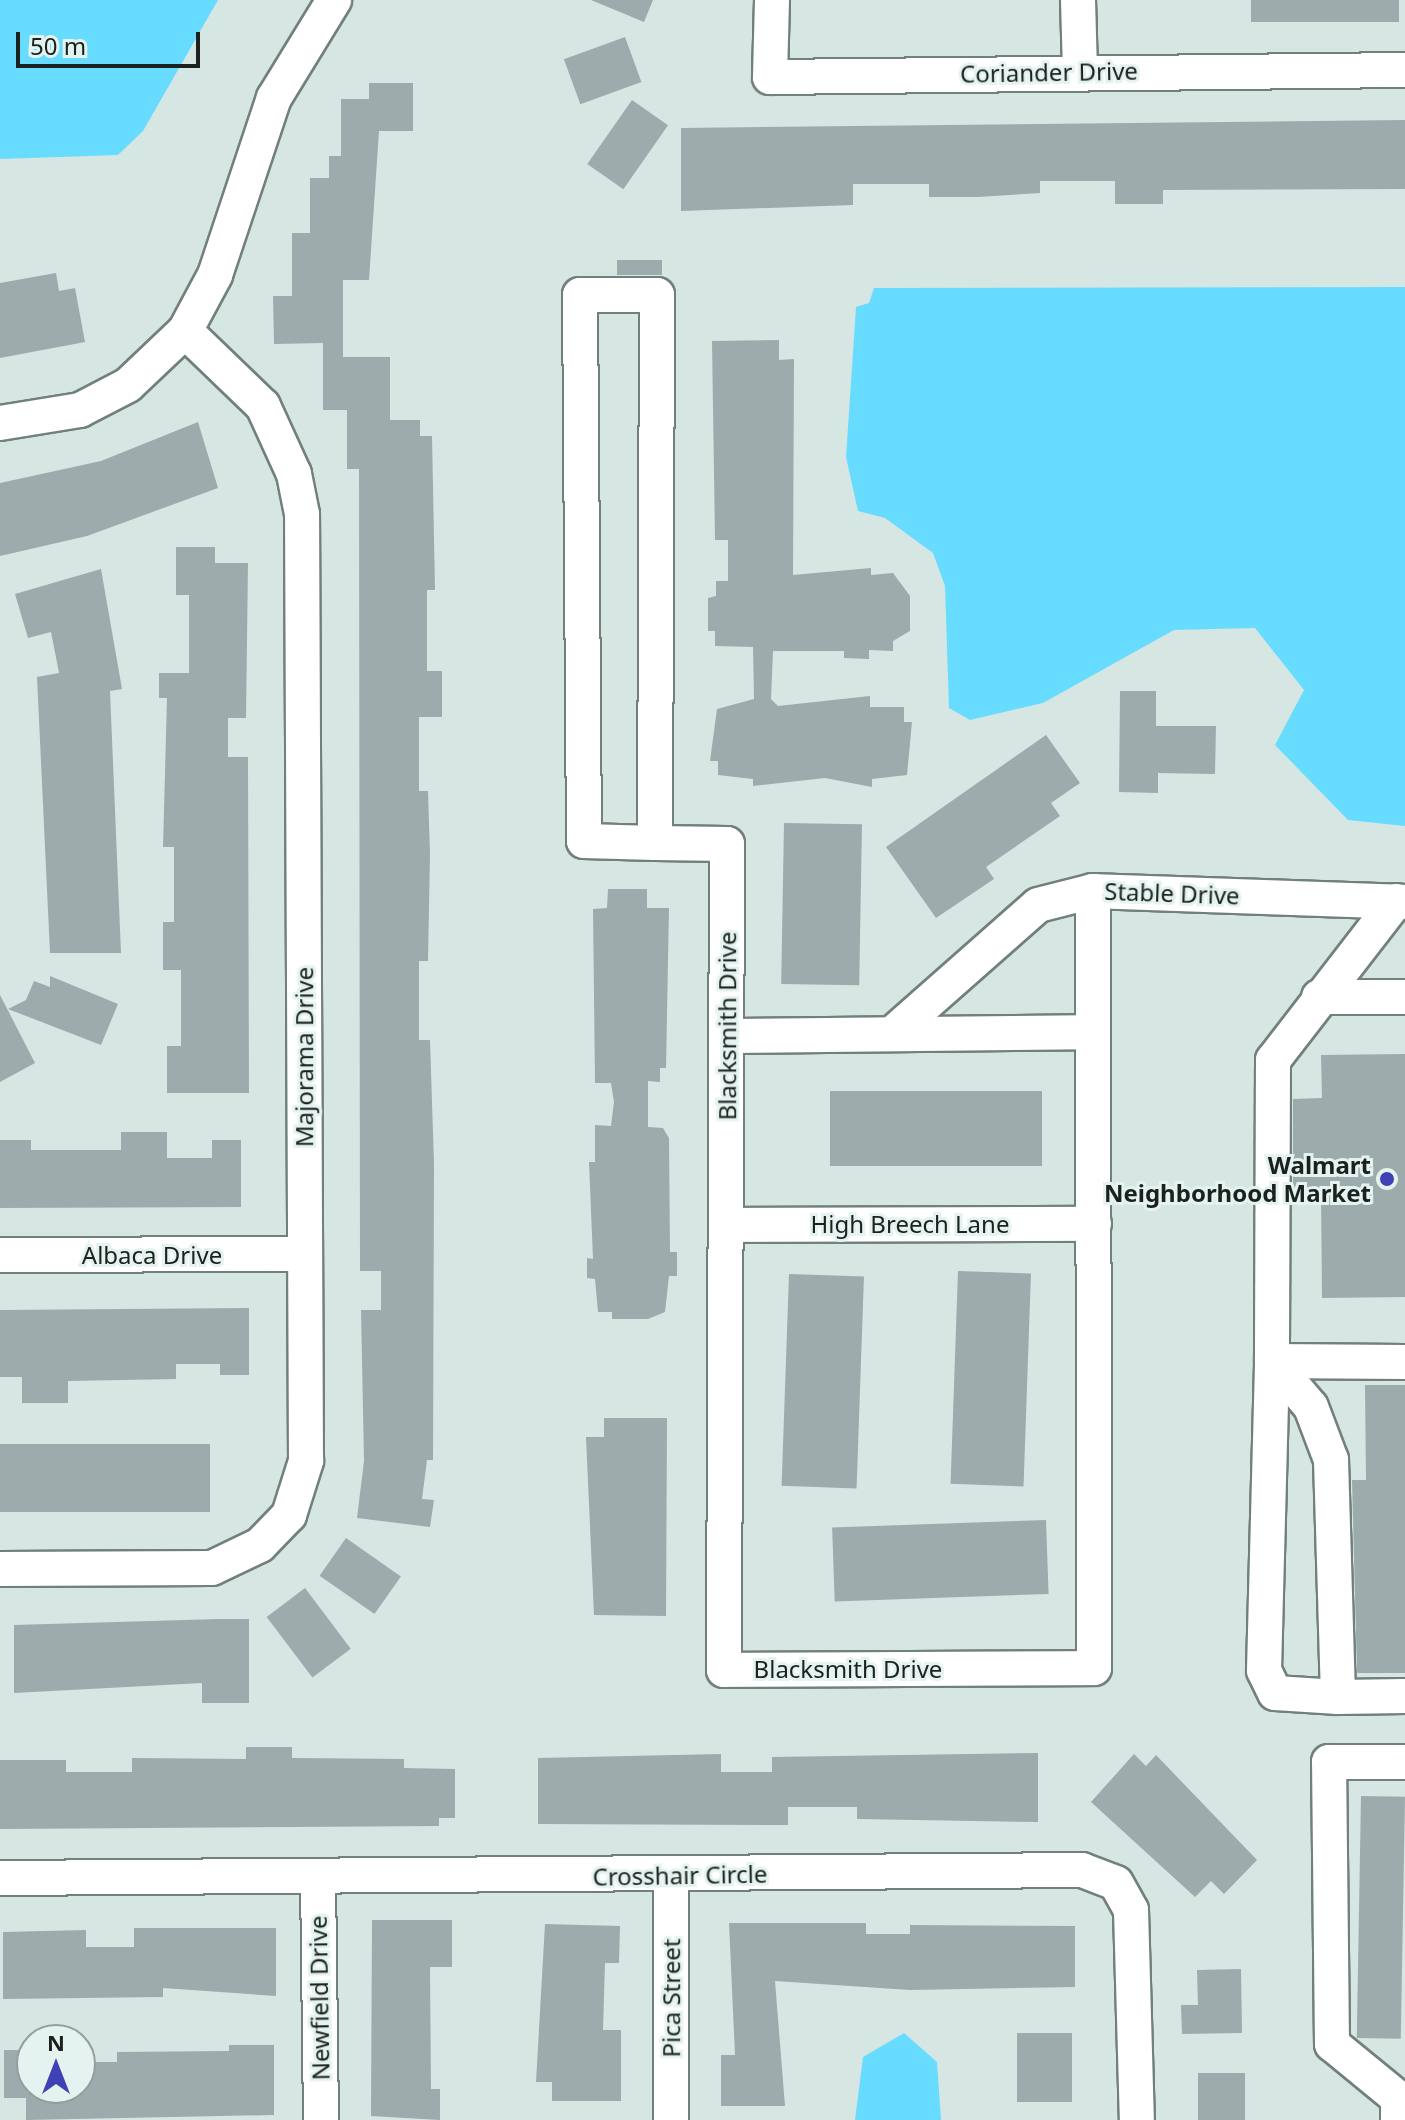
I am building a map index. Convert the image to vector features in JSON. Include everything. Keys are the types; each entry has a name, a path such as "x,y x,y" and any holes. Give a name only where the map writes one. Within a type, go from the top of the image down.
{"street":[{"path":"0,423 80,410 128,385 185,331 215,275 274,98 334,0"},
{"name":"Coriander Drive","path":"772,0 770,77 1080,70 1405,70"},
{"path":"1078,0 1080,70"},
{"name":"Blacksmith Drive","path":"655,843 657,295 580,295 584,841 655,843 727,844 724,1670 1094,1668 1094,1224 1090,1032 1093,891"},
{"name":"Majorama Drive","path":"0,1569 212,1568 260,1545 289,1515 306,1461 302,514 294,474 263,406 185,331"},
{"name":"Stable Drive","path":"893,1033 1038,905 1093,891 1400,902"},
{"path":"1400,902 1319,997 1273,1060 1272,1361 1263,1477 1264,1670 1275,1693 1338,1697 1405,1696"},
{"path":"1319,997 1405,997"},
{"path":"727,1036 1090,1032"},
{"name":"High Breech Lane","path":"727,1225 1094,1224"},
{"name":"Albaca Drive","path":"0,1255 304,1254"},
{"path":"1272,1361 1405,1362"},
{"path":"1272,1361 1311,1407 1331,1460 1338,1697"},
{"path":"1398,2120 1398,2098 1332,2044 1329,1762 1405,1762"},
{"name":"Crosshair Circle","path":"0,1878 1082,1870 1116,1883 1131,1910 1137,2120"},
{"name":"Pica Street","path":"671,1875 671,2120"},
{"name":"Newfield Drive","path":"318,1876 321,2120"}],"water":[{"path":"0,0 218,0 143,131 118,155 0,159"},
{"path":"1405,287 1405,826 1348,820 1275,745 1304,690 1255,628 1174,630 1043,703 970,720 949,708 945,586 933,553 885,518 858,511 846,457 856,307 869,303 874,288"},
{"path":"904,2033 937,2062 941,2120 855,2120 863,2057"}],"building":[{"path":"591,0 653,0 644,22"},
{"path":"1251,0 1399,0 1399,22 1251,22"},
{"path":"625,37 641,82 580,104 564,59"},
{"path":"369,83 413,83 413,131 379,131 369,280 343,280 343,357 390,357 390,420 420,420 420,436 432,436 435,590 427,590 427,671 442,671 442,717 419,717 419,791 428,791 430,854 428,961 419,961 419,1040 430,1040 434,1164 433,1460 427,1460 422,1499 434,1500 430,1527 357,1518 364,1461 361,1310 381,1310 381,1271 360,1271 359,469 347,469 347,410 323,410 323,343 274,344 273,296 292,296 292,233 310,233 310,178 329,178 329,156 341,156 341,99 369,99"},
{"path":"632,100 668,125 623,189 587,164"},
{"path":"1405,120 1405,189 1163,190 1163,204 1115,204 1115,181 1040,181 1040,193 977,197 929,197 929,184 853,184 853,205 681,211 681,128"},
{"path":"617,260 662,260 662,275 617,275"},
{"path":"56,273 59,291 75,288 85,342 0,358 0,283"},
{"path":"779,340 779,360 794,359 793,575 871,568 871,575 893,573 910,596 910,631 893,641 893,651 869,650 869,659 844,658 844,651 773,651 771,699 778,706 870,696 870,707 904,707 904,722 912,722 907,775 872,779 872,787 825,778 753,786 753,779 718,775 718,761 710,761 717,709 754,699 753,647 715,646 715,631 708,631 708,598 716,596 716,581 728,581 728,540 715,540 712,341"},
{"path":"198,422 218,488 87,536 0,556 0,483 101,461"},
{"path":"176,547 215,547 215,563 248,563 246,718 228,718 228,757 248,757 249,1093 167,1093 167,1046 181,1046 181,970 163,970 163,922 174,922 174,847 163,847 167,698 159,698 159,673 189,673 189,595 176,595"},
{"path":"101,569 122,689 110,691 121,953 50,953 37,677 59,673 51,632 28,638 15,594"},
{"path":"1120,691 1156,691 1156,726 1216,726 1215,774 1158,773 1158,793 1119,792"},
{"path":"1046,735 1080,783 1051,803 1060,816 986,867 994,879 936,918 886,847"},
{"path":"784,823 862,824 859,985 781,984"},
{"path":"608,889 647,889 647,908 669,908 666,1068 660,1068 660,1082 648,1081 648,1127 663,1128 669,1138 670,1252 677,1252 677,1276 669,1276 665,1312 648,1319 612,1319 612,1312 598,1312 595,1279 587,1278 587,1258 593,1259 589,1162 595,1162 595,1125 611,1126 614,1102 611,1083 595,1083 593,909 607,908"},
{"path":"50,976 118,1004 101,1045 8,1009 26,1000 34,981 50,987"},
{"path":"0,995 35,1063 0,1082"},
{"path":"1405,1054 1405,1297 1322,1298 1321,1194 1293,1194 1293,1099 1322,1098 1321,1055"},
{"path":"830,1091 1042,1091 1042,1166 830,1166"},
{"path":"121,1132 167,1132 167,1158 212,1158 212,1140 241,1140 241,1207 0,1208 0,1140 31,1140 31,1150 121,1150"},
{"path":"958,1271 1031,1274 1024,1486 951,1484"},
{"path":"789,1274 864,1277 857,1488 782,1486"},
{"path":"249,1308 249,1375 220,1375 220,1364 176,1364 176,1379 68,1381 68,1403 22,1403 22,1377 0,1377 0,1310"},
{"path":"1365,1385 1405,1385 1405,1673 1357,1673 1352,1480 1366,1480"},
{"path":"604,1418 667,1418 666,1616 594,1615 586,1437 604,1437"},
{"path":"0,1444 210,1444 210,1512 0,1512"},
{"path":"1046,1520 1049,1594 835,1601 832,1527"},
{"path":"346,1538 401,1576 374,1614 320,1576"},
{"path":"305,1588 351,1649 312,1678 267,1617"},
{"path":"249,1619 249,1703 202,1703 202,1683 14,1693 14,1625"},
{"path":"246,1747 292,1747 292,1758 404,1759 404,1768 455,1769 455,1818 439,1818 439,1826 0,1829 0,1760 66,1760 66,1772 132,1772 132,1758 246,1759"},
{"path":"1038,1753 1038,1822 857,1819 857,1807 788,1807 788,1825 538,1824 538,1758 721,1754 721,1772 772,1772 772,1757"},
{"path":"1134,1754 1146,1766 1156,1755 1257,1860 1224,1894 1211,1881 1195,1897 1091,1802"},
{"path":"1361,1796 1405,1797 1401,2039 1357,2038"},
{"path":"372,1920 452,1920 452,1967 430,1967 431,2089 440,2089 440,2120 371,2116"},
{"path":"729,1923 866,1923 866,1934 910,1934 910,1925 1075,1926 1075,1987 910,1990 775,1981 785,2106 721,2106 721,2055 735,2055"},
{"path":"545,1924 620,1926 619,1963 605,1963 603,2030 621,2030 621,2101 552,2101 552,2082 536,2082"},
{"path":"134,1928 276,1928 276,1996 163,1988 163,1997 3,1999 3,1932 86,1930 86,1947 134,1947"},
{"path":"1241,1969 1242,2033 1182,2034 1181,2005 1198,2005 1197,1970"},
{"path":"1017,2033 1072,2033 1072,2102 1017,2102"},
{"path":"229,2045 274,2045 274,2115 26,2120 26,2104 96,2104 96,2062 117,2062 117,2052 229,2051"},
{"path":"4,2050 16,2050 16,2098 4,2098"},
{"path":"1198,2073 1245,2073 1245,2120 1198,2120"}],"place":[{"name":"Walmart Neighborhood Market","path":"1387,1179"}]}
